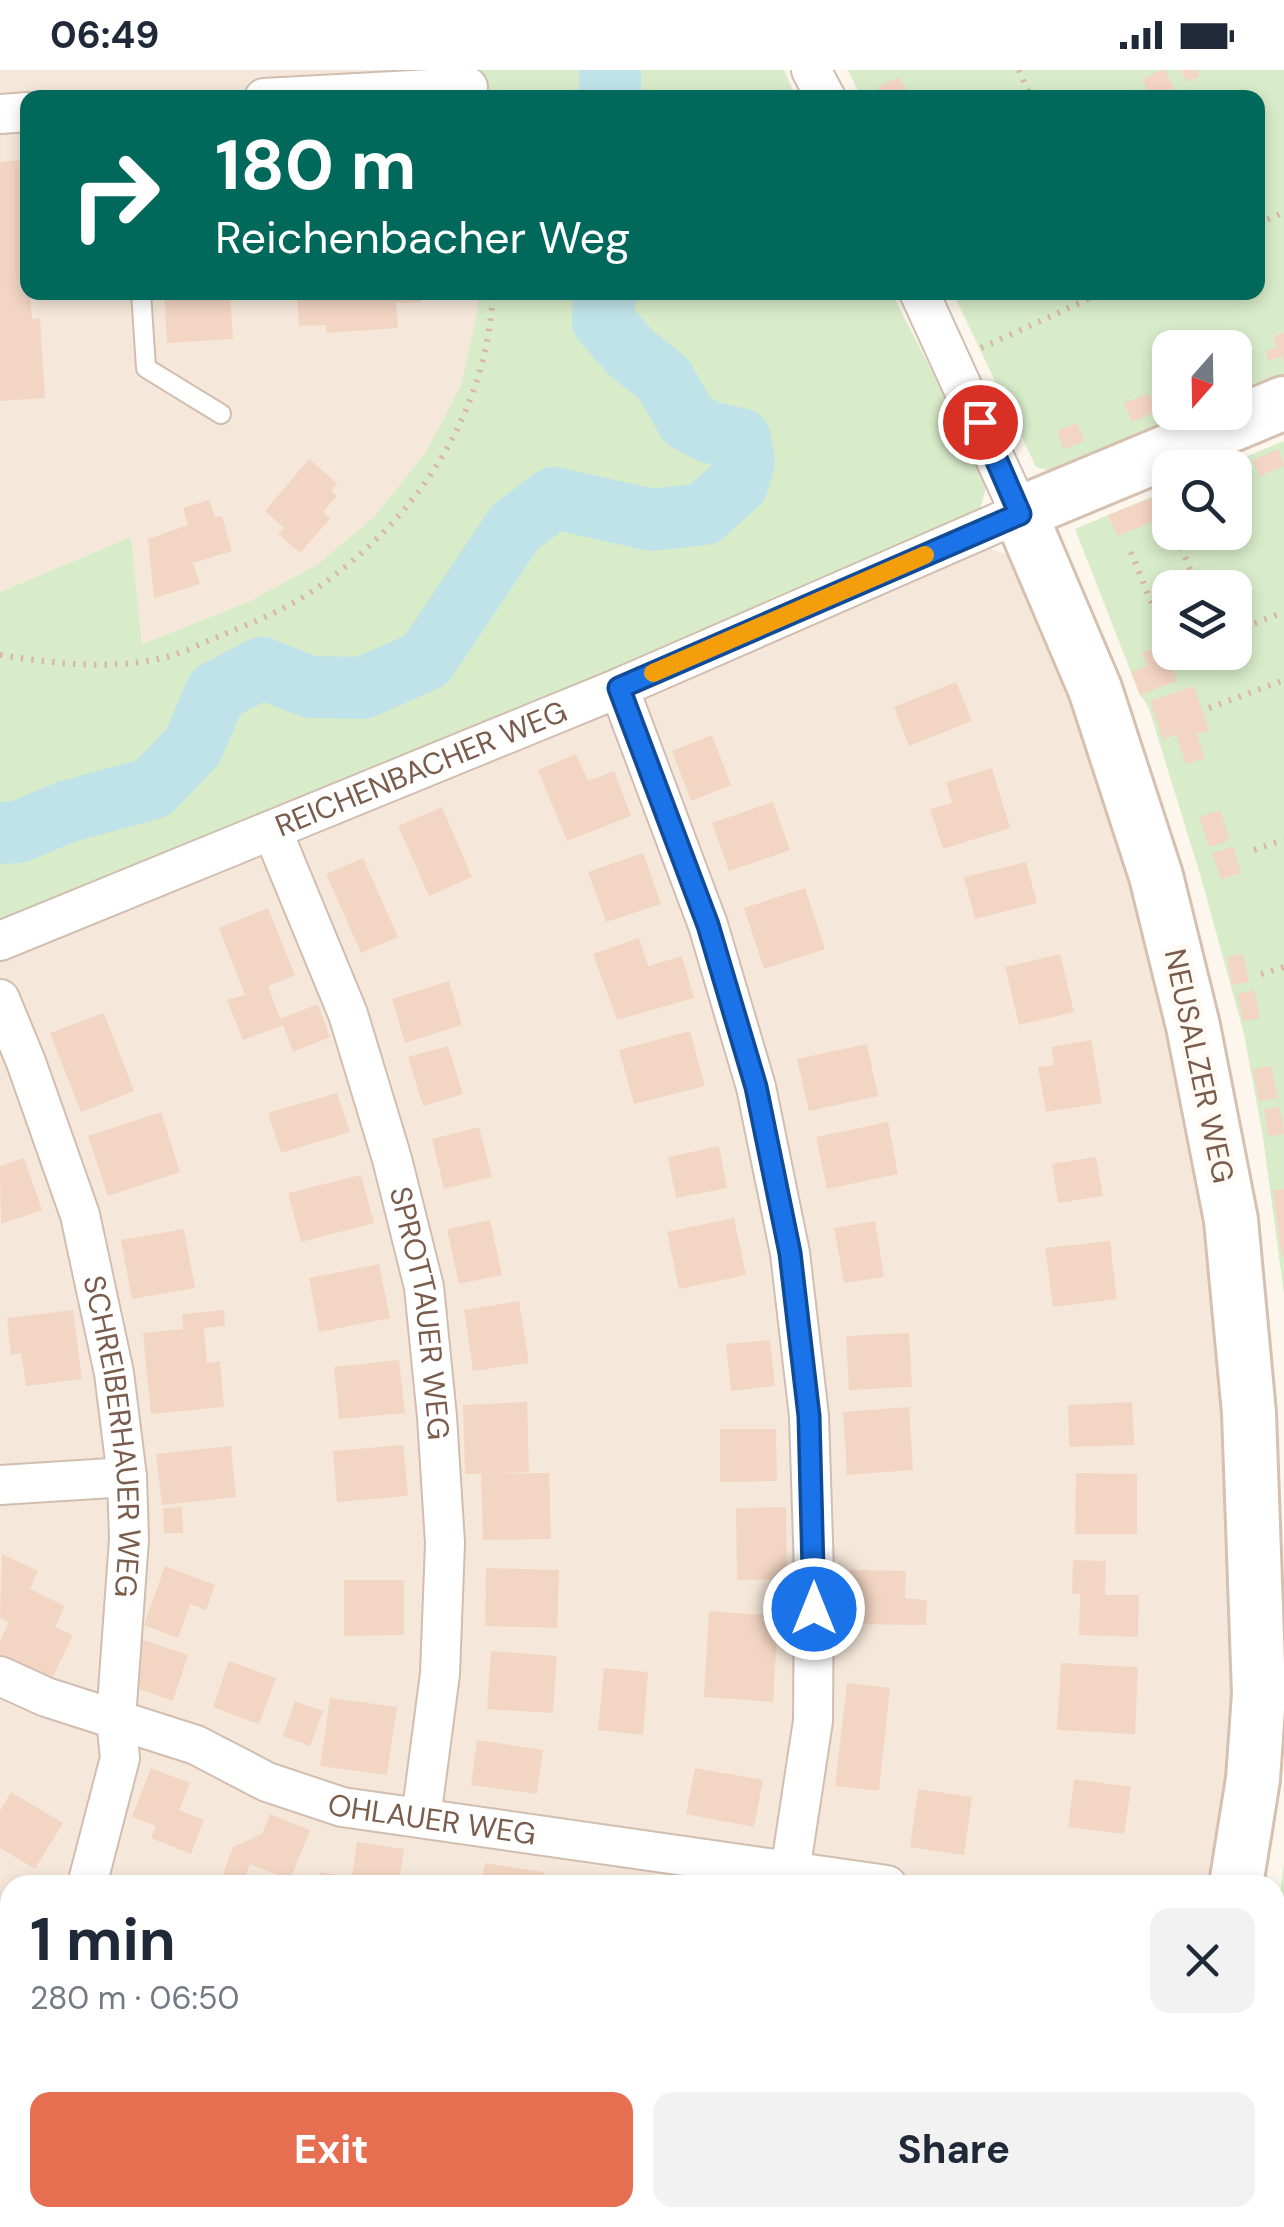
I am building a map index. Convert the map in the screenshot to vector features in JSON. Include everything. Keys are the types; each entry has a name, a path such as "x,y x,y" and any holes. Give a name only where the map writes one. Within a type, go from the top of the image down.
{"street":[{"path":"299,90 339,81 468,87"},
{"name":"NEUSALZER WEG","path":"924,300 1095,689 1156,876 1193,1026 1231,1220 1249,1413 1259,1694 1253,1779 1238,1875"},
{"name":"REICHENBACHER WEG","path":"0,942 619,688 1284,403"},
{"path":"619,688 708,925 756,1087 790,1253 809,1416 814,1572 813,1721 789,1875"},
{"name":"SPROTTAUER WEG","path":"272,830 348,1014 392,1159 424,1287 445,1543 440,1674 421,1818"},
{"name":"SCHREIBERHAUER WEG","path":"0,998 80,1215 114,1373 127,1477 128,1539 116,1720 120,1758 91,1875"},
{"path":"0,1484 127,1477"},
{"name":"OHLAUER WEG","path":"0,1676 46,1697 196,1745 268,1782 342,1807 771,1875"}],"lane":[{"path":"142,300 146,368 221,414"}],"path":[{"path":"0,655 106,666 162,659 257,621 309,594 387,530 445,454 479,373 493,300"},
{"path":"952,361 1086,300"},
{"path":"1130,552 1152,605"},
{"path":"1252,624 1284,612"},
{"path":"1209,708 1284,680"},
{"path":"1254,850 1284,840"},
{"path":"1261,974 1284,967"}],"shaded area":[{"path":"0,70 468,70 469,90 20,90 20,300 478,300 478,308 461,385 426,452 374,517 318,564 248,602 142,644 131,537 0,592"},
{"path":"973,542 1031,564 1185,1036 1242,1554 1224,1875 0,1875 0,953"}],"green space":[{"path":"468,70 784,70 793,90 469,90"},
{"path":"848,70 1284,70 1284,379 1252,393 1252,330 1152,330 1152,430 1169,430 1065,475 1036,467 956,300 1265,300 1265,90 858,90"},
{"path":"478,300 896,300 988,482 978,515 0,934 0,592 131,537 142,644 248,602 318,564 374,517 426,452 461,385"},
{"path":"1284,441 1284,1294 1263,1137 1244,1034 1148,706 1140,695 1075,529 1152,497 1152,550 1252,550 1252,454"}],"building":[{"path":"1165,70 1174,88 1147,90 1142,79"},
{"path":"1181,70 1197,70 1200,76 1187,82"},
{"path":"900,77 906,90 878,90 877,87"},
{"path":"20,160 20,300 31,300 32,319 40,318 45,398 0,401 0,162"},
{"path":"164,300 231,300 233,339 167,343"},
{"path":"297,300 421,300 396,303 398,328 326,333 326,325 299,326"},
{"path":"1284,332 1284,362 1281,356 1269,361 1265,352 1277,347 1273,337"},
{"path":"1149,393 1152,414 1132,422 1124,403"},
{"path":"1077,423 1084,441 1064,449 1057,431"},
{"path":"1279,449 1284,466 1260,476 1253,460"},
{"path":"309,459 337,483 331,491 337,496 323,512 330,519 300,553 278,534 284,528 265,511"},
{"path":"1152,498 1152,522 1117,536 1108,515"},
{"path":"209,500 215,517 222,516 232,551 193,563 200,584 154,598 148,539 188,525 183,508"},
{"path":"1152,649 1152,670 1173,670 1177,681 1140,695 1131,672 1147,666 1142,653"},
{"path":"956,682 972,721 909,746 894,707"},
{"path":"1194,686 1209,730 1197,734 1205,758 1186,764 1176,735 1163,740 1150,701"},
{"path":"712,735 731,785 691,801 672,751"},
{"path":"576,754 588,781 614,771 631,816 567,841 538,770"},
{"path":"992,768 1010,828 943,849 930,809 952,803 946,782"},
{"path":"773,802 790,850 729,871 712,823"},
{"path":"442,807 472,877 429,896 398,826"},
{"path":"1220,810 1230,840 1209,847 1199,817"},
{"path":"1233,847 1241,873 1221,879 1212,853"},
{"path":"643,853 661,904 606,922 588,872"},
{"path":"363,858 398,937 361,953 326,874"},
{"path":"1026,862 1037,903 975,919 964,877"},
{"path":"805,888 825,949 764,969 744,908"},
{"path":"268,908 295,975 268,986 280,1019 318,1004 330,1037 293,1052 283,1025 243,1040 227,1000 245,995 219,928"},
{"path":"639,938 648,966 682,956 694,998 617,1020 593,954"},
{"path":"1060,954 1074,1012 1019,1025 1005,967"},
{"path":"1243,954 1249,982 1232,985 1227,957"},
{"path":"449,981 462,1025 405,1043 392,999"},
{"path":"1254,990 1260,1018 1243,1021 1237,994"},
{"path":"104,1013 134,1091 81,1112 50,1033"},
{"path":"690,1031 705,1086 634,1104 619,1050"},
{"path":"1091,1040 1102,1103 1046,1112 1038,1067 1054,1065 1051,1047"},
{"path":"867,1044 878,1096 809,1111 797,1059"},
{"path":"448,1046 463,1094 423,1106 408,1057"},
{"path":"1271,1066 1278,1098 1259,1101 1253,1069"},
{"path":"337,1093 350,1132 281,1153 268,1113"},
{"path":"1280,1107 1284,1134 1268,1136 1264,1109"},
{"path":"161,1112 180,1172 108,1196 88,1136"},
{"path":"888,1122 898,1174 827,1189 816,1137"},
{"path":"479,1127 492,1177 444,1189 432,1139"},
{"path":"719,1146 727,1188 676,1198 668,1157"},
{"path":"1096,1157 1103,1196 1058,1203 1052,1164"},
{"path":"24,1158 42,1210 1,1224 0,1166"},
{"path":"361,1175 374,1223 301,1242 288,1193"},
{"path":"1284,1189 1284,1257 1282,1257 1273,1190"},
{"path":"734,1218 746,1275 679,1289 667,1232"},
{"path":"490,1220 502,1275 459,1284 447,1229"},
{"path":"875,1221 884,1277 844,1283 834,1228"},
{"path":"184,1229 195,1288 132,1299 121,1240"},
{"path":"1110,1241 1117,1299 1053,1307 1045,1248"},
{"path":"379,1264 390,1318 319,1332 309,1278"},
{"path":"519,1301 529,1363 473,1371 464,1310"},
{"path":"73,1310 82,1379 26,1386 21,1353 11,1355 7,1318"},
{"path":"224,1310 225,1326 204,1328 207,1363 220,1361 224,1407 151,1414 143,1333 183,1329 182,1314"},
{"path":"909,1333 912,1387 849,1390 846,1336"},
{"path":"770,1340 775,1386 731,1391 726,1344"},
{"path":"399,1360 405,1413 339,1419 334,1367"},
{"path":"527,1402 529,1472 497,1474 549,1473 551,1539 483,1540 481,1474 465,1474 463,1405"},
{"path":"1132,1402 1134,1445 1069,1447 1068,1405"},
{"path":"909,1407 913,1470 847,1475 843,1412"},
{"path":"720,1429 776,1429 777,1481 720,1482"},
{"path":"403,1445 408,1496 337,1502 333,1451"},
{"path":"231,1446 236,1497 162,1505 156,1454"},
{"path":"1076,1473 1137,1474 1137,1534 1075,1534"},
{"path":"182,1507 183,1533 164,1533 163,1508"},
{"path":"786,1507 787,1579 737,1580 736,1508"},
{"path":"2,1554 38,1571 30,1589 65,1606 55,1627 73,1635 52,1679 0,1654 0,1641 9,1622 0,1618"},
{"path":"1073,1560 1106,1561 1105,1595 1139,1595 1138,1637 1079,1635 1080,1594 1072,1594"},
{"path":"165,1566 215,1585 206,1610 190,1604 178,1638 144,1625"},
{"path":"486,1568 559,1570 557,1628 485,1626"},
{"path":"849,1570 906,1571 905,1598 927,1600 926,1625 847,1624"},
{"path":"344,1580 404,1580 404,1635 344,1636"},
{"path":"709,1611 778,1616 773,1702 704,1697"},
{"path":"141,1639 188,1655 173,1701 125,1684"},
{"path":"491,1651 557,1656 553,1713 487,1709"},
{"path":"229,1661 276,1678 259,1724 213,1707"},
{"path":"1061,1663 1138,1667 1135,1734 1057,1730"},
{"path":"604,1668 648,1672 643,1735 598,1730"},
{"path":"847,1683 890,1688 879,1791 835,1786"},
{"path":"330,1698 397,1707 387,1775 320,1766"},
{"path":"295,1701 323,1711 310,1746 283,1736"},
{"path":"477,1740 543,1750 537,1794 471,1785"},
{"path":"151,1768 190,1783 179,1810 204,1820 191,1854 151,1838 156,1826 132,1817"},
{"path":"695,1768 763,1780 754,1827 686,1814"},
{"path":"1074,1779 1131,1787 1124,1834 1068,1827"},
{"path":"918,1789 972,1797 964,1855 910,1847"},
{"path":"11,1792 63,1823 35,1869 0,1848 0,1811"},
{"path":"270,1814 310,1830 292,1875 278,1875 250,1864 246,1875 223,1875 233,1847 262,1834"},
{"path":"357,1842 404,1849 400,1875 352,1875"},
{"path":"485,1863 544,1872 544,1875 483,1875"}],"waterway":[{"path":"610,70 610,90"},
{"path":"0,833 18,832 66,812 153,788 193,746 216,692 262,668 310,687 363,688 426,660 515,527 554,498 652,520 704,514 738,483 744,462 740,439 709,432 687,420 664,379 631,353 603,321 604,300"}],"slow traffic":[{"path":"653,673 925,555"}],"route":[{"path":"814,1609 809,1416 790,1253 756,1087 708,925 619,688 1020,514 980,422"}]}
